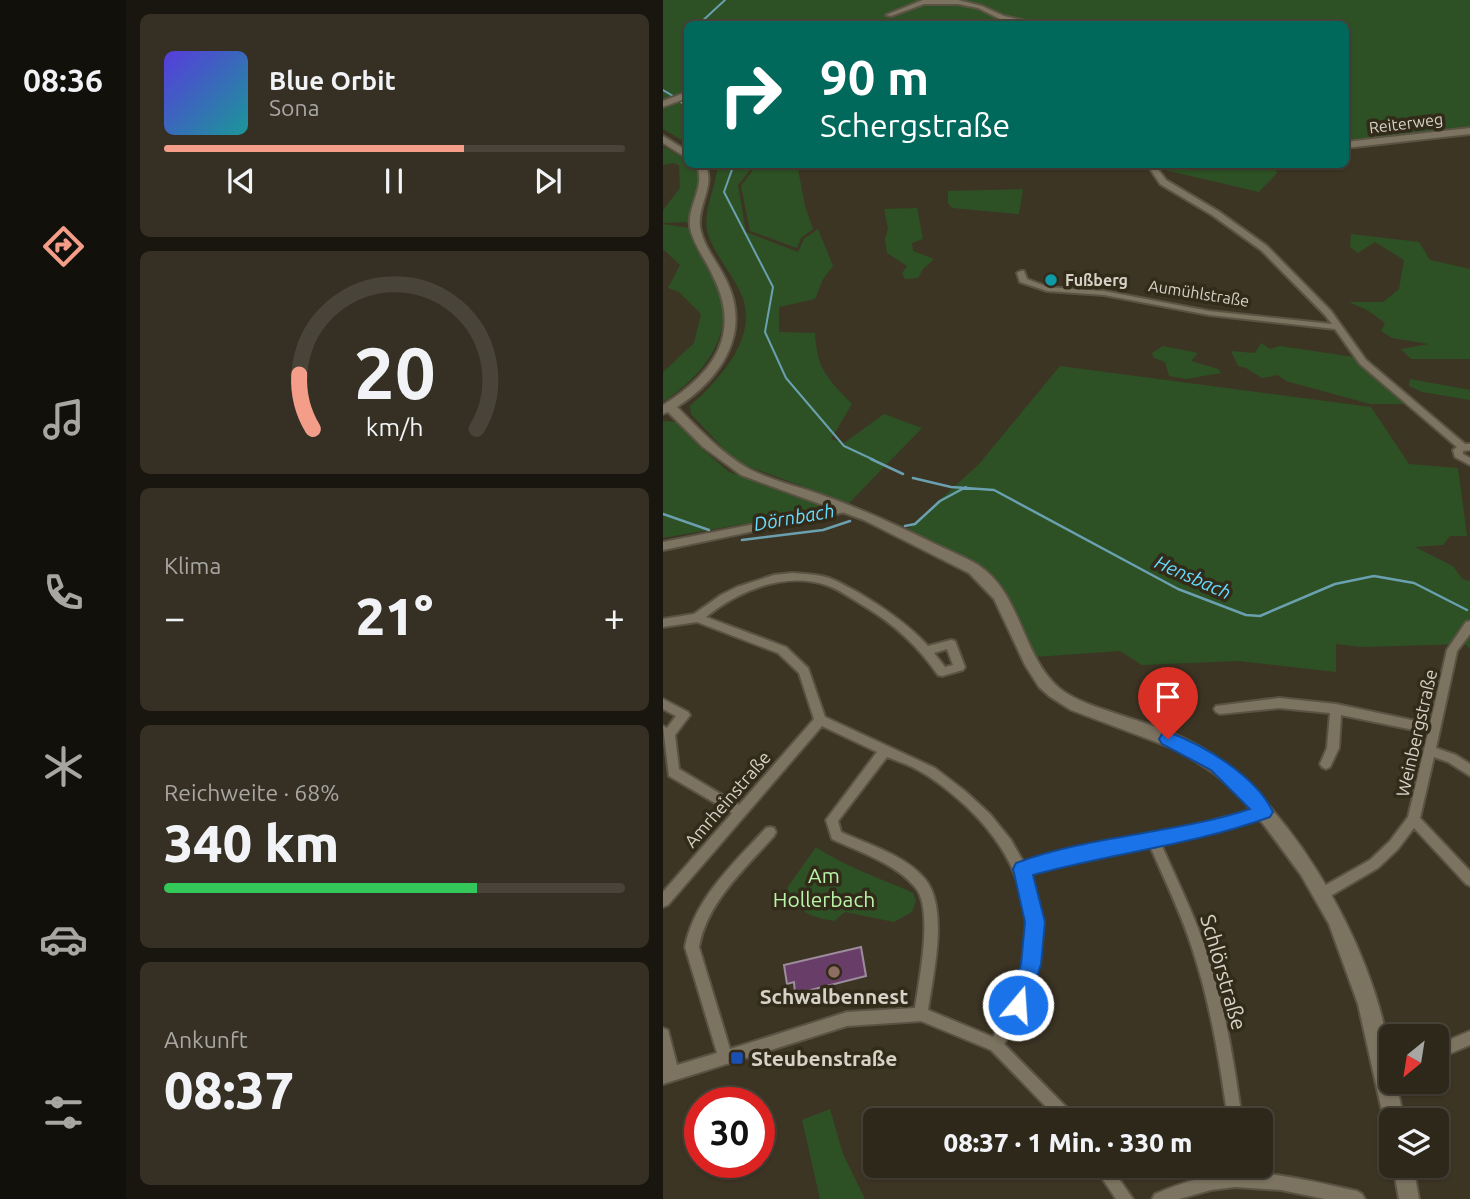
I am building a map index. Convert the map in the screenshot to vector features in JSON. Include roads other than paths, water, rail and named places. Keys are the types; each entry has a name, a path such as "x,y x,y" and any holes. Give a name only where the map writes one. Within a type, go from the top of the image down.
{"street":[{"path":"889,15 907,7 933,1 958,2 980,4 1002,18 1019,21"},
{"path":"663,104 684,96"},
{"name":"Reiterweg","path":"1349,145 1470,131"},
{"path":"663,139 684,153"},
{"path":"702,168 704,174 701,197 695,214 697,235 729,299 731,322 725,344 713,368 694,387 666,408 732,465 847,509 954,557 988,581 1002,599 1039,675 1057,695 1077,706 1144,729 1193,750 1241,785 1264,812 1322,894 1356,969 1379,1034"},
{"path":"1153,168 1163,182 1215,213 1264,248 1328,313 1349,346 1370,369 1467,447"},
{"name":"Aumühlstraße","path":"1021,273 1023,280 1047,289 1104,293 1199,311 1337,327"},
{"path":"1467,447 1458,450 1458,455 1470,462"},
{"path":"663,546 847,509"},
{"path":"697,618 711,606 750,585 797,576 828,581 881,611 928,650"},
{"path":"663,623 697,618 782,650 804,670 820,720 930,770 974,806 1001,836 1023,869 1035,922 1031,964 1018,1005 996,1045"},
{"name":"Weinbergstraße","path":"1322,894 1374,863 1394,845 1414,819 1452,650 1468,626"},
{"path":"1220,709 1279,703 1336,709 1434,730"},
{"path":"663,704 684,715 666,733 673,772 739,811"},
{"path":"1326,764 1333,748 1336,709"},
{"name":"Amrheinstraße","path":"663,901 820,720"},
{"path":"885,750 832,820 836,835 906,870 927,891 931,924 921,1014"},
{"path":"1431,751 1452,758 1470,771"},
{"path":"1023,869 1087,852 1154,842 1213,829 1264,812"},
{"path":"1414,819 1470,880"},
{"path":"725,1056 692,947 693,934 702,915 770,832"},
{"name":"Schlörstraße","path":"1154,842 1191,926 1210,986 1234,1108"},
{"path":"663,1035 667,1075 847,1019 921,1014 996,1045 1057,1108"},
{"path":"1449,1047 1470,1038"},
{"path":"1110,1178 1125,1199"},
{"path":"1160,1199 1180,1190 1226,1178"},
{"path":"1271,1178 1357,1199"},
{"path":"1405,1178 1409,1199"}],"waterway":[{"path":"702,21 725,0"},
{"name":"Hensbach","path":"663,90 673,96"},
{"name":"Hensbach","path":"733,168 724,192 773,287 765,332 786,378 844,446 874,460"},
{"name":"Hensbach","path":"871,459 903,474"},
{"name":"Hensbach","path":"913,478 964,488"},
{"name":"Dörnbach","path":"905,526 915,524 940,501 964,488"},
{"name":"Hensbach","path":"964,488 994,490 1178,589 1246,615 1260,616 1335,584 1374,576 1414,583 1467,610"},
{"name":"Dörnbach","path":"663,514 709,530"},
{"name":"Dörnbach","path":"742,540 823,530 850,521"}],"place":[{"name":"Fußberg","path":"1051,280"},
{"name":"Schwalbennest","path":"834,972"},
{"name":"Steubenstraße","path":"737,1058"}],"park label":[{"name":"Am Hollerbach","path":"824,887"}]}
